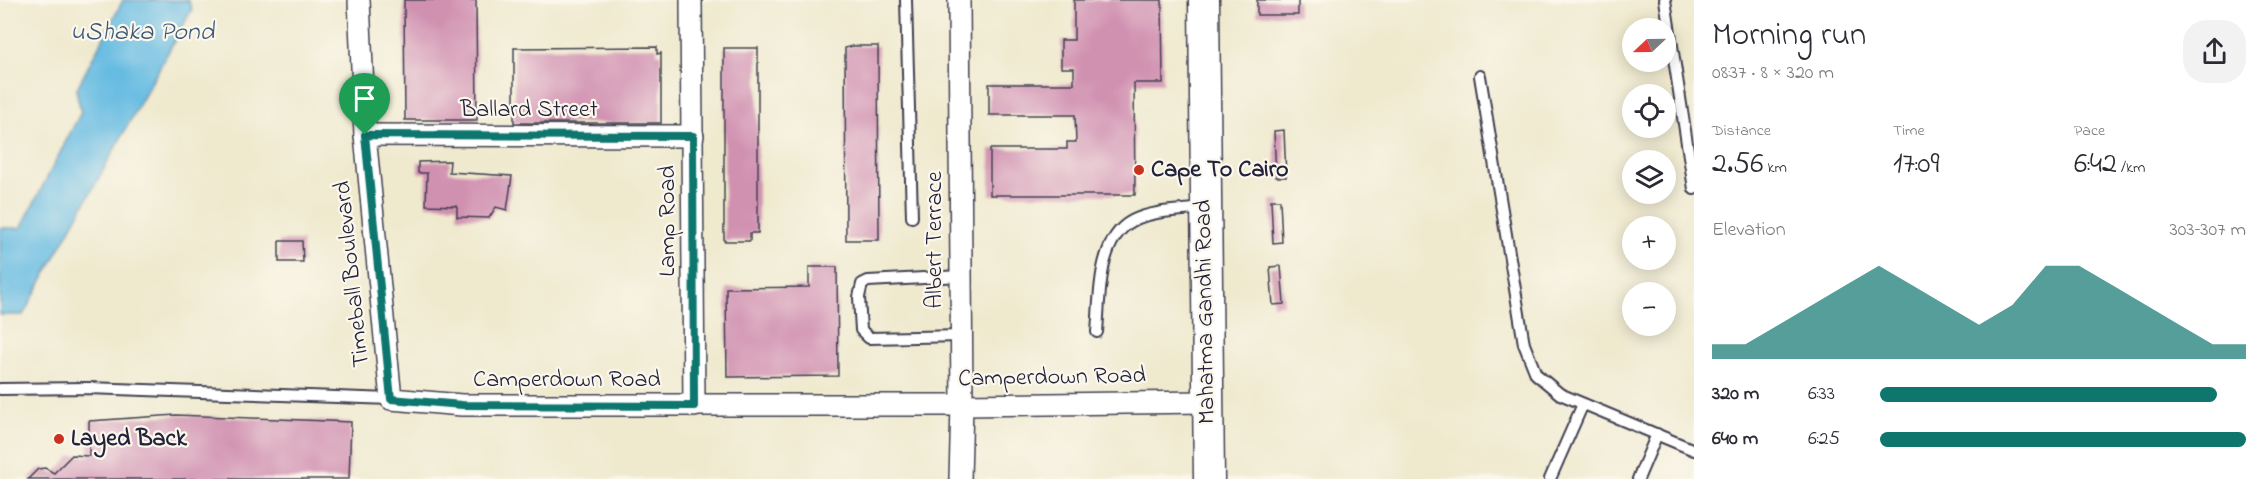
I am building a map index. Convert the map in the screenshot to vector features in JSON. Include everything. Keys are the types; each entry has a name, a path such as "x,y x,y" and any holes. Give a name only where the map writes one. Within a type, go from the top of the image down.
{"street":[{"name":"Timeball Boulevard","path":"359,0 365,135 391,399"},
{"name":"Lamp Road","path":"691,0 694,406"},
{"name":"Albert Terrace","path":"959,0 962,336 960,479"},
{"name":"Mahatma Gandhi Road","path":"1204,0 1206,402 1209,479"},
{"name":"Ballard Street","path":"365,135 693,136"},
{"name":"Camperdown Road","path":"391,399 462,405 694,406 1206,402"}],"lane":[{"path":"906,0 912,217"},
{"path":"1665,0 1694,189"},
{"path":"1480,76 1524,345 1536,374 1547,386 1583,404 1694,450"},
{"path":"1098,332 1101,282 1108,253 1121,230 1132,222 1152,214 1205,208"},
{"path":"961,276 868,281 862,284 859,297 861,330 869,339 962,336"},
{"name":"Camperdown Road","path":"0,389 88,388 391,399"},
{"path":"1550,479 1583,404"},
{"path":"1638,479 1657,434"}],"water":[{"name":"uShaka Pond","path":"123,0 188,0 192,9 23,315 0,315 0,228 21,228 81,112 76,90"}],"building":[{"path":"404,0 476,0 477,120 405,120"},
{"path":"1074,0 1162,0 1163,83 1134,83 1135,195 990,195 990,149 1067,149 1067,142 1076,142 1075,115 989,115 989,84 1074,84 1074,68 1061,68 1061,40 1074,40"},
{"path":"1257,0 1298,0 1298,15 1257,15"},
{"path":"878,46 879,240 846,240 845,48"},
{"path":"657,47 657,54 661,53 661,123 514,123 514,48"},
{"path":"724,48 758,48 758,233 750,233 750,241 724,241"},
{"path":"1284,130 1286,177 1276,177 1274,131"},
{"path":"450,161 449,172 512,176 507,210 496,207 489,218 457,217 457,206 426,205 427,173 418,173 418,162"},
{"path":"1271,200 1280,200 1282,242 1273,243"},
{"path":"279,241 302,241 303,262 279,262"},
{"path":"1281,266 1284,304 1273,305 1270,267"},
{"path":"809,267 837,267 838,376 727,377 726,288 809,287"},
{"path":"176,415 351,422 349,479 28,479 38,469 45,468 54,473 72,455 89,456 89,421"}],"place":[{"name":"Cape To Cairo","path":"1139,170"},
{"name":"Layed Back","path":"59,439"}],"route":[{"path":"365,135 693,136 694,406 462,405 391,399 365,135"}]}
